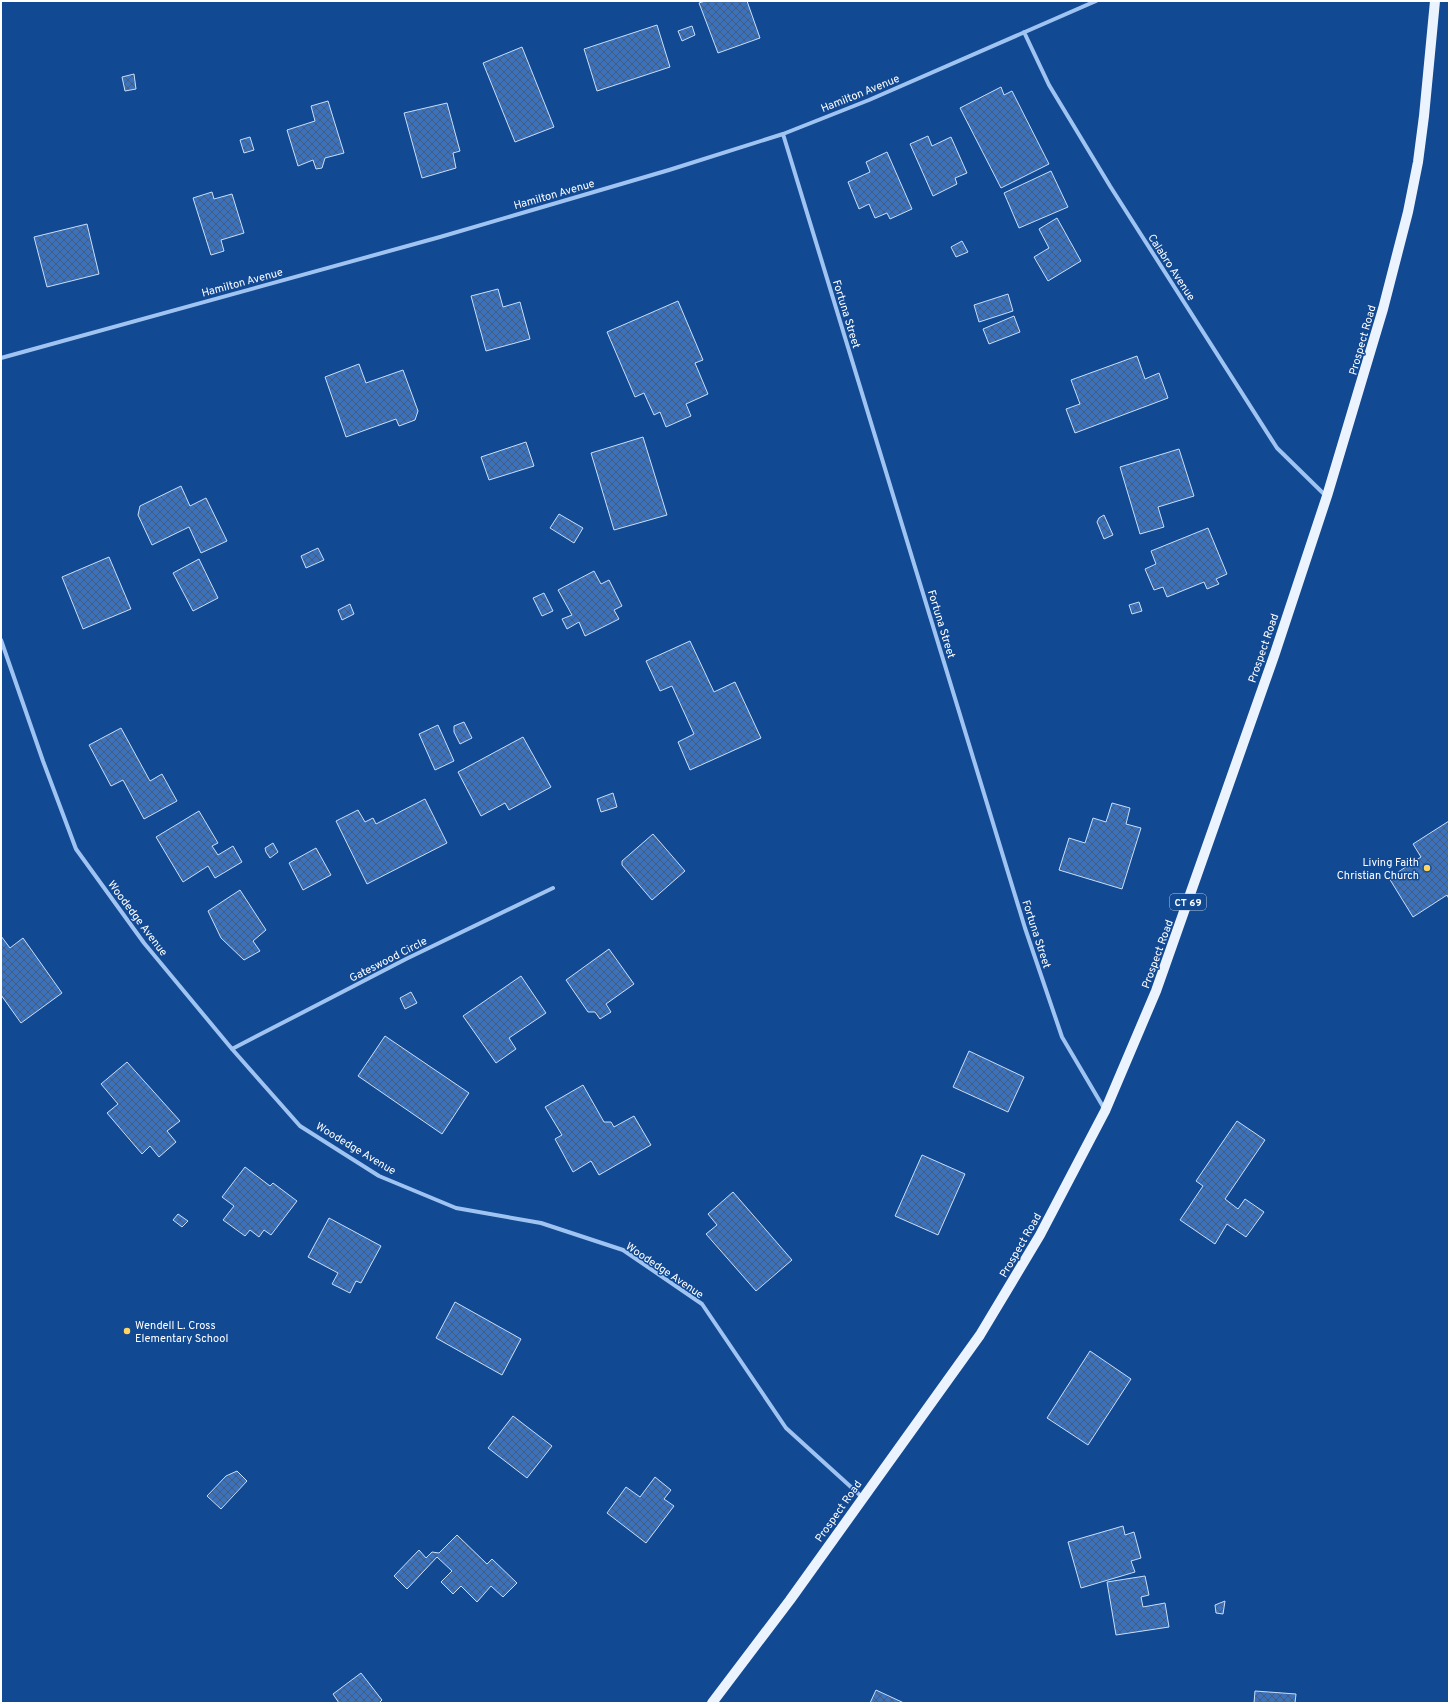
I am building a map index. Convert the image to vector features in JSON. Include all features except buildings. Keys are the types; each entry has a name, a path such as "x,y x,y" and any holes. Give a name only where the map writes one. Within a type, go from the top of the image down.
{"main road":[{"name":"Prospect Road","path":"712,1703 790,1600 862,1497 980,1335 1040,1235 1105,1110 1156,991 1264,686 1327,496 1365,373 1408,212 1418,162 1435,1"}],"street":[{"name":"Hamilton Avenue","path":"1,358 440,237 669,170 783,134 869,100 1096,1"},
{"name":"Calabro Avenue","path":"1024,32 1049,85 1114,192 1277,448 1327,496"},
{"name":"Fortuna Street","path":"783,134 1025,928 1062,1037 1105,1110"},
{"name":"Woodedge Avenue","path":"1,640 43,761 76,849 144,943 232,1049 300,1126 379,1176 456,1208 540,1223 623,1250 702,1304 786,1428 862,1497"},
{"name":"Gateswood Circle","path":"232,1049 406,959 553,888"}],"place":[{"name":"Living Faith Christian Church","path":"1427,868"},
{"name":"Wendell L. Cross Elementary School","path":"127,1331"}]}
